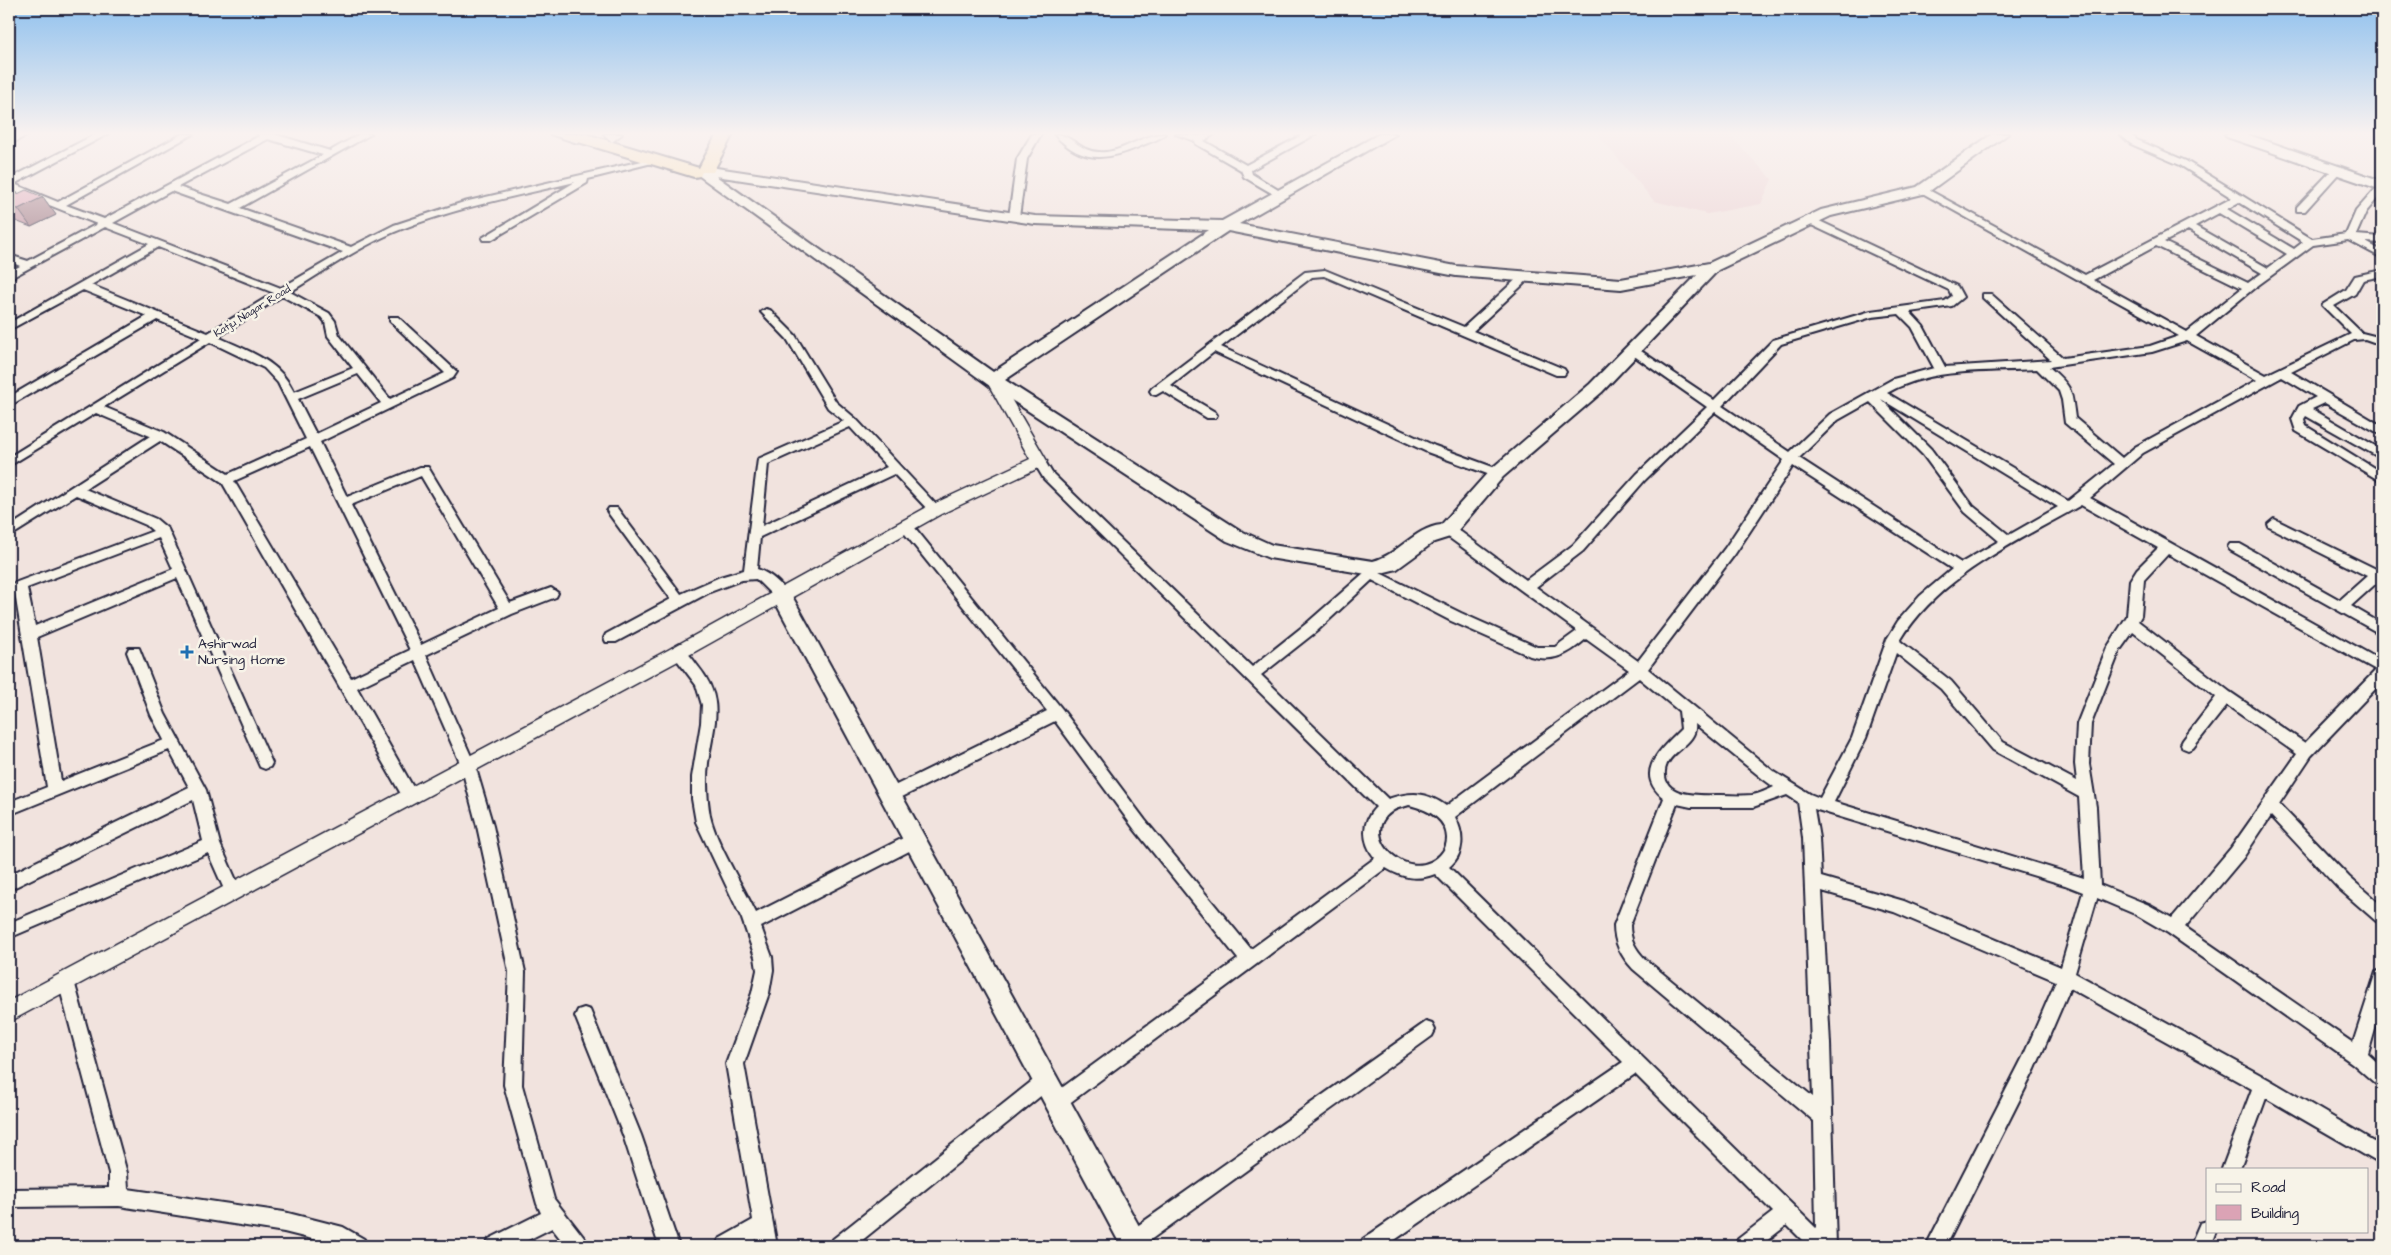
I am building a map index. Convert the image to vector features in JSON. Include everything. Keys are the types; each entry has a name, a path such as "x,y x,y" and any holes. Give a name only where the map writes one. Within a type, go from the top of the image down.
{"main road":[{"path":"734,193 993,380 1234,536 1269,551 1372,571 1390,564 1427,536 1436,532 1446,531 1497,473 1596,388 1634,351 1713,267"},
{"path":"852,193 1035,220 1225,226 1456,271 1620,284 1713,267 1826,213 1911,193"},
{"path":"993,380 1225,226 1284,193"},
{"path":"782,596 1135,1244"}],"street":[{"path":"28,193 57,206 282,292 328,317 334,336 389,405"},
{"path":"57,206 82,193"},
{"path":"9,276 160,193"},
{"path":"186,193 351,251"},
{"path":"232,208 260,193"},
{"name":"Katju Nagar Road","path":"9,462 351,251 398,227 429,215 518,193"},
{"path":"487,238 564,193"},
{"path":"1014,217 1017,193"},
{"path":"1276,193 1280,195"},
{"path":"1927,193 2266,380"},
{"path":"2228,193 2310,242"},
{"path":"2301,209 2316,193"},
{"path":"2350,237 2356,218 2376,193"},
{"path":"2086,279 2238,199"},
{"path":"2370,199 2382,204"},
{"path":"2220,209 2293,253"},
{"path":"1526,587 1578,548 1641,477 1714,407 1774,345 1783,339 1871,314 1948,304 1958,297 1957,292 1953,288 1809,220"},
{"path":"2188,225 2268,272"},
{"path":"2350,237 2382,255"},
{"path":"1446,815 1639,670 1730,550 1791,459 1813,434 1834,417 1910,376 1941,371 2040,365 2152,349 2188,337 2268,272 2310,242 2350,237 2382,240"},
{"path":"2155,242 2249,287"},
{"path":"9,328 156,244"},
{"path":"9,258 28,265"},
{"path":"1211,415 1160,389 1308,274 1316,272 1325,273 1560,372"},
{"path":"2359,336 2349,324 2329,310 2326,305 2351,292 2355,282 2360,278 2382,273"},
{"path":"1465,332 1526,276"},
{"path":"83,286 209,337 268,365 283,381 418,652 468,765 484,826 517,972 513,1085 546,1204 578,1246"},
{"path":"1986,296 2060,362"},
{"path":"1902,310 1917,326 1941,371"},
{"path":"766,312 791,337 832,405 852,422 935,510"},
{"path":"9,402 155,316"},
{"path":"227,479 445,379 451,372 394,319"},
{"path":"1824,806 1859,738 1892,643 1903,626 1925,600 1961,569 2081,499 2139,450 2266,380 2352,337 2359,336 2382,342"},
{"path":"1213,347 1431,449 1497,473"},
{"path":"1634,351 1791,459 1961,569"},
{"path":"2040,365 2064,389 2068,402 2067,414 2069,420 2122,464"},
{"path":"291,398 361,369"},
{"path":"2282,372 2382,431"},
{"path":"993,380 1048,476 1384,806"},
{"path":"1876,395 1939,428 2006,472 2067,506"},
{"path":"1876,395 1927,452 1969,509 2008,541"},
{"path":"2325,398 2304,409 2298,419 2300,428 2382,478"},
{"path":"95,408 160,435 227,479 410,796"},
{"path":"2304,409 2382,455"},
{"path":"750,574 762,462 852,422"},
{"path":"9,533 160,435"},
{"path":"9,1012 782,596 935,510 1039,461"},
{"path":"754,535 896,468"},
{"path":"343,504 424,470 507,610"},
{"path":"75,490 151,522 162,532 182,571 265,763"},
{"path":"2081,499 2382,667"},
{"path":"613,511 680,602"},
{"path":"2274,524 2379,573 2341,607"},
{"path":"906,526 1057,713 1140,825 1249,960"},
{"path":"1446,531 1456,535 1639,670 1787,789 1805,799 1824,806 2068,879 2143,910 2174,928 2358,1057 2382,1078"},
{"path":"55,790 30,634 15,588 162,532"},
{"path":"1936,1246 2029,1063 2066,977 2092,888 2081,745 2084,724 2114,648 2134,616 2137,580 2142,572 2167,547"},
{"path":"2235,547 2382,630"},
{"path":"30,634 182,571"},
{"path":"1251,675 1312,627 1372,571 1456,617 1548,656 1559,652 1586,631"},
{"path":"611,638 730,577 750,574 764,577 782,596"},
{"path":"348,686 507,610 551,593"},
{"path":"2131,623 2225,696 2306,752"},
{"path":"1892,643 1952,691 1987,736 1998,746 2086,793"},
{"path":"134,652 158,715 198,790 212,844 233,892"},
{"path":"678,652 694,670 704,687 709,705 708,730 701,760 699,787 700,805 704,822 760,945 765,968 762,988 739,1045 735,1064 767,1246"},
{"path":"2174,928 2237,853 2306,752 2382,673"},
{"path":"2188,744 2225,696"},
{"path":"1686,708 1689,731 1662,758 1656,770 1658,780 1672,796 1691,801 1754,802 1787,789"},
{"path":"891,794 1057,713"},
{"path":"9,809 172,742"},
{"path":"9,883 198,790"},
{"path":"1672,796 1622,925 1622,939 1628,952 1639,964 1823,1118"},
{"path":"1409,799 1423,801 1436,807 1446,815 1453,826 1456,838 1454,849 1448,859 1438,867 1425,871 1397,868 1385,860 1376,850 1371,832 1376,815 1384,806 1396,801 1409,799"},
{"path":"1805,799 1811,838 1823,1118 1826,1246"},
{"path":"2269,804 2343,882 2382,916"},
{"path":"751,924 916,840"},
{"path":"9,931 212,844"},
{"path":"840,1246 1052,1090 1249,960 1385,860"},
{"path":"1438,867 1822,1246"},
{"path":"1813,882 1898,906 2066,977 2262,1085 2382,1156"},
{"path":"2358,1057 2382,978"},
{"path":"66,981 118,1173 119,1197"},
{"path":"584,1016 632,1135 669,1246"},
{"path":"1135,1244 1426,1030"},
{"path":"1370,1246 1636,1063"},
{"path":"2231,1168 2262,1085"},
{"path":"9,1198 119,1197 284,1222 342,1237 357,1246"},
{"path":"1745,1246 1788,1212"},
{"path":"496,1246 555,1216"},
{"path":"726,1246 763,1225"},
{"path":"2200,1246 2206,1232"}],"shaded area":[{"path":"1647,193 1766,193 1761,204 1707,214 1654,201"}],"building":[{"path":"21,193 32,193 43,197 18,209 9,206 9,198"}],"place":[{"name":"Ashirwad Nursing Home","path":"187,652"}]}
